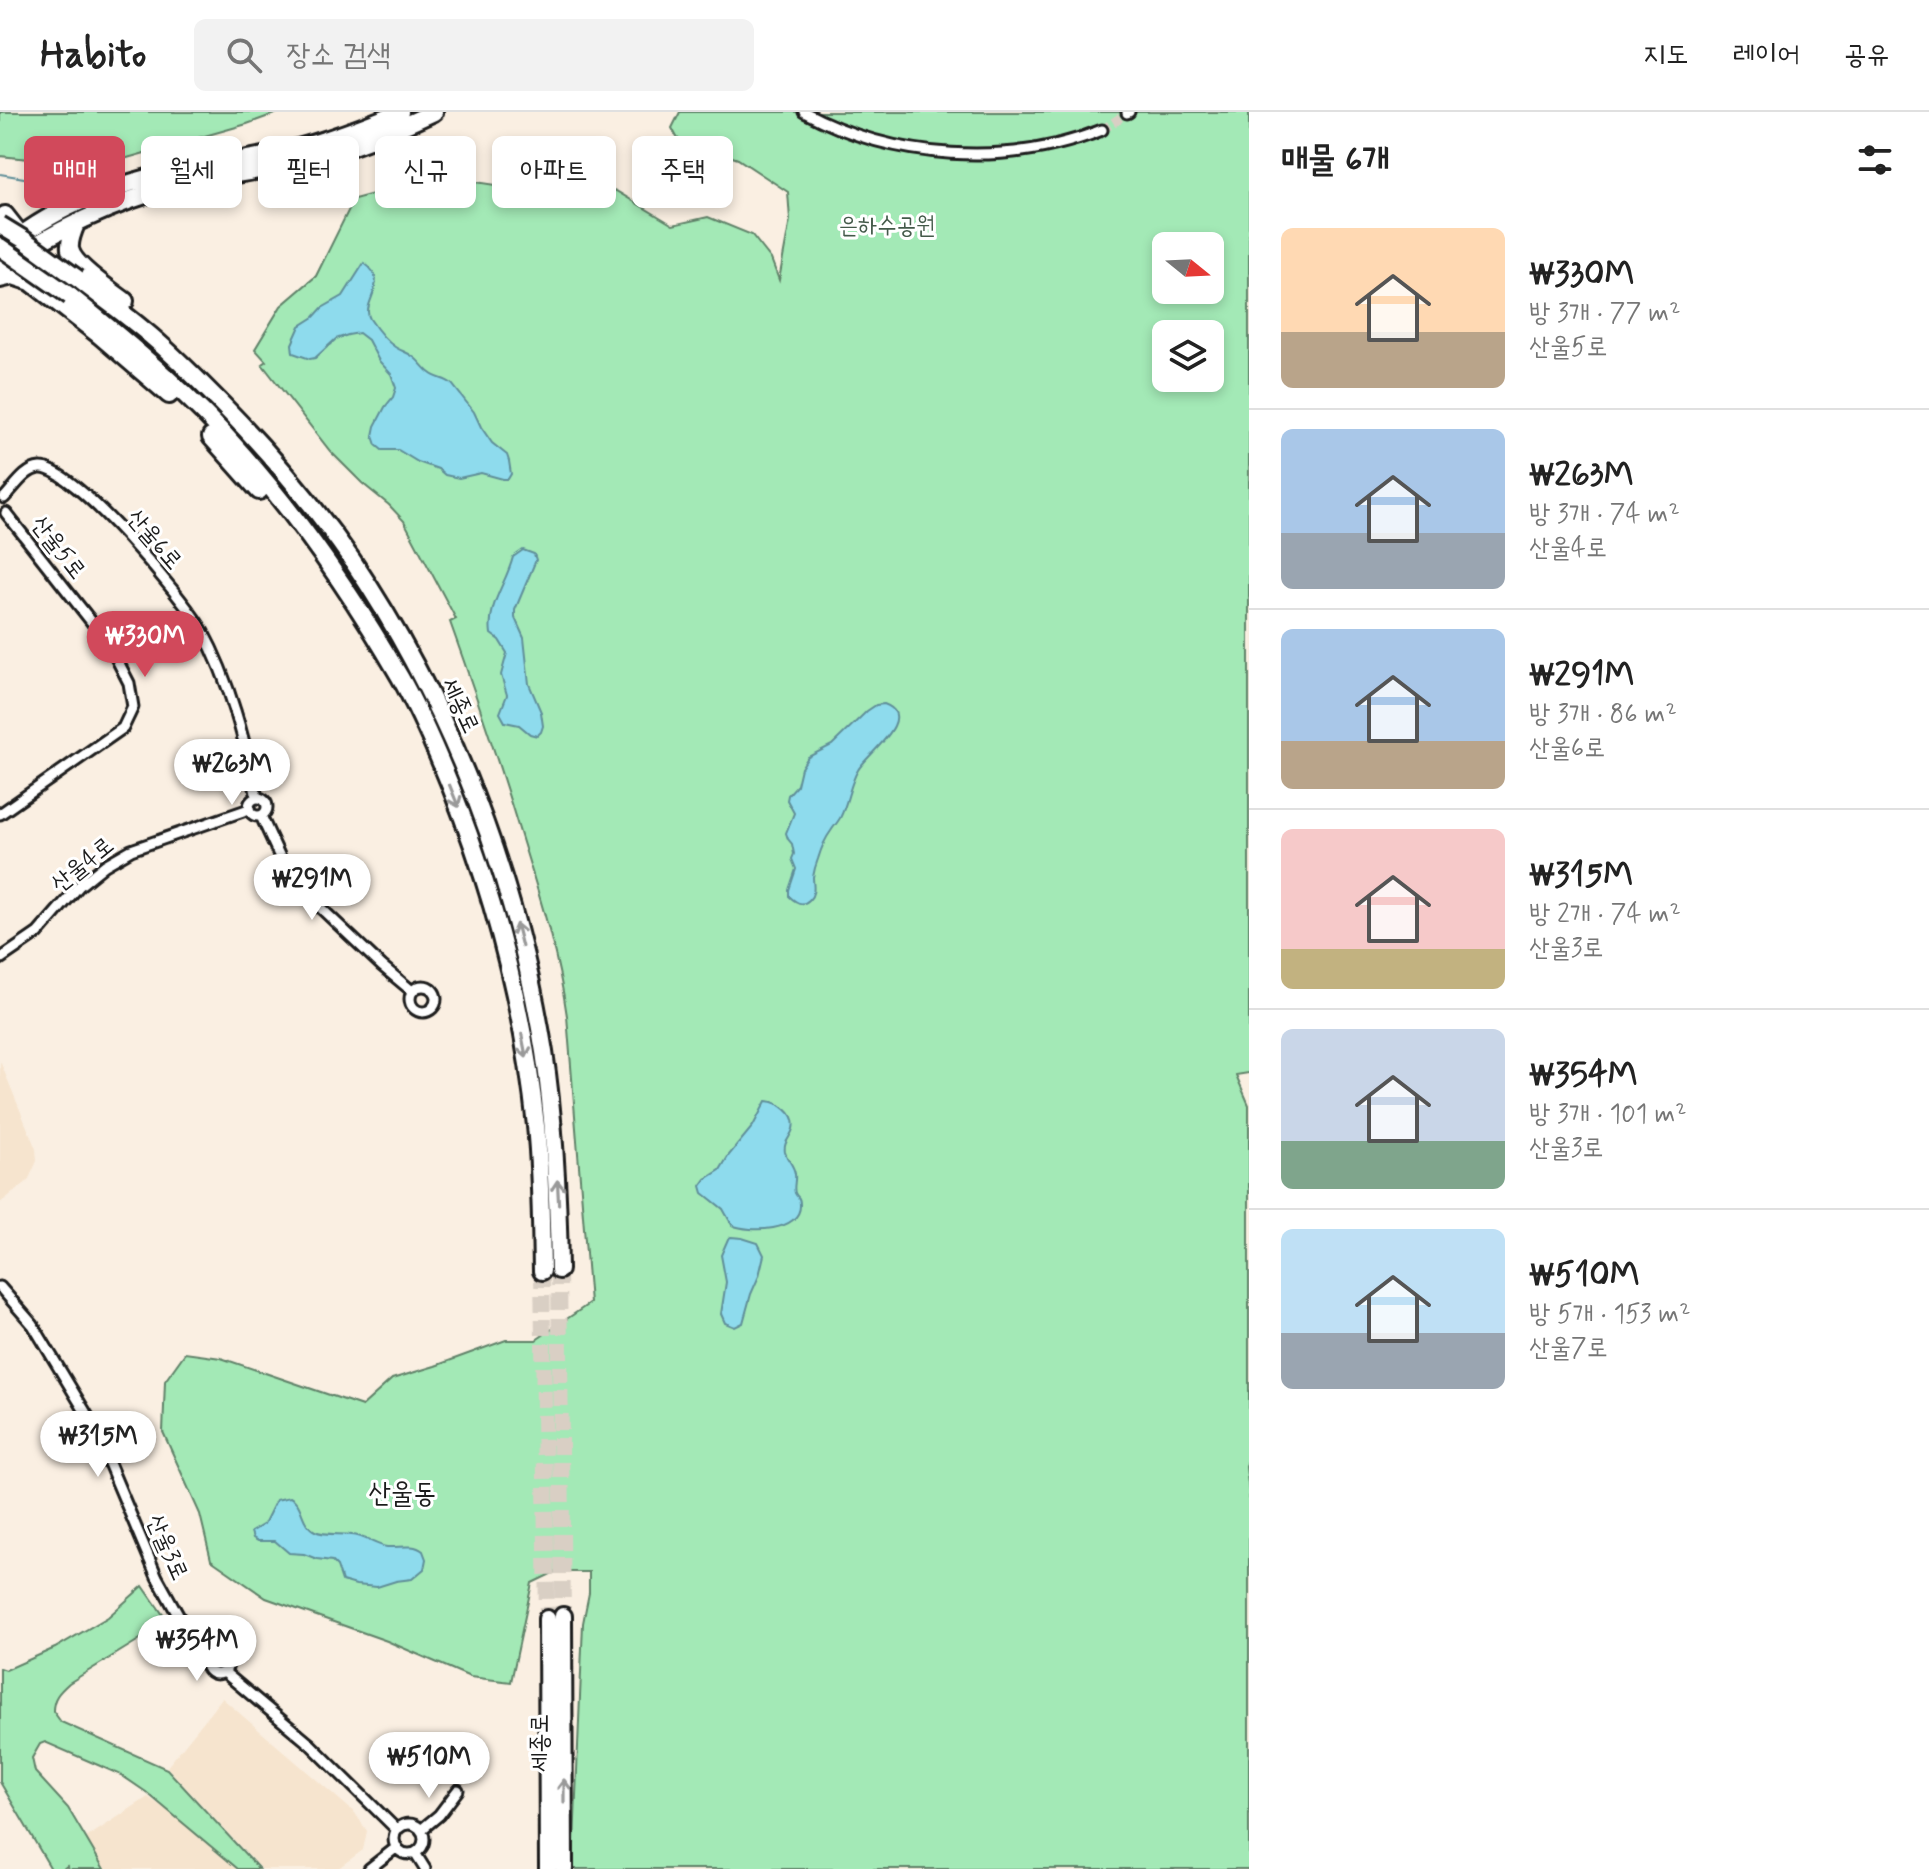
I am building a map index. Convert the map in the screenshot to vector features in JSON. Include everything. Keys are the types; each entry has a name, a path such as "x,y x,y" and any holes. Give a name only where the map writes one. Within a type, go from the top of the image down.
{"highway":[{"path":"11,248 43,222 78,203 126,185 174,171 304,146 400,112"},
{"path":"11,248 130,200 176,186 331,154 434,112"},
{"path":"2,217 22,222 43,222"},
{"path":"0,268 11,248 16,229 2,217"},
{"name":"세종로","path":"2,217 23,239 147,332 259,442 352,560 419,672 453,744 489,835 509,895 528,973 544,1052 553,1126 559,1270"},
{"path":"76,224 70,244 76,260 176,346 273,446 310,490 364,568 410,643 428,678 453,744"},
{"path":"11,248 47,249 76,260"},
{"path":"11,248 31,282 159,386 212,438 270,503 388,669 436,750"},
{"name":"세종로","path":"11,248 132,346 242,454 291,512 331,568 401,679 436,750 466,826 491,901 511,981 527,1058 536,1126 542,1271"},
{"path":"0,279 13,276 31,282"},
{"name":"세종로","path":"548,1869 555,1618 564,1869"}],"street":[{"path":"804,112 878,141 952,153 984,154 1043,147 1102,130"},
{"name":"산울6로","path":"2,498 31,470 44,467 90,499 160,574 202,630 226,683 257,798"},
{"path":"2,498 8,505 3,514"},
{"name":"산울5로","path":"0,814 123,728 133,707 129,683 109,644 3,514"},
{"path":"257,798 266,804 261,816 253,815 249,809 250,802 257,798"},
{"name":"산울4로","path":"0,959 38,933 79,886 105,865 131,850 249,809"},
{"path":"261,816 285,868 306,894 412,991"},
{"name":"산울3로","path":"0,1287 33,1325 92,1423 157,1577 183,1624 208,1656"},
{"path":"218,1652 225,1655 228,1666 224,1672 216,1675 210,1672 206,1666 208,1656 218,1652"},
{"path":"224,1672 311,1745 397,1830"},
{"path":"421,1830 439,1815 458,1790"},
{"path":"404,1825 414,1825 421,1830 424,1841 415,1853 405,1853 397,1847 394,1840 397,1830 404,1825"},
{"path":"369,1869 397,1847"},
{"path":"415,1853 425,1869"}],"shaded area":[{"path":"0,1061 36,1149 37,1161 28,1181 0,1203"},
{"path":"222,1698 355,1813 367,1831 363,1850 337,1869 261,1869 167,1767"},
{"path":"148,1797 185,1822 237,1869 105,1869 86,1838"}],"green space":[{"path":"0,112 280,112 205,136 141,136 141,154 125,159 125,136 24,136 24,158 0,156"},
{"name":"은하수공원","path":"680,112 1249,112 1249,1073 1236,1075 1249,1105 1249,1456 1246,1467 1249,1492 1249,1869 573,1869 583,1623 589,1593 589,1572 555,1572 532,1583 511,1682 470,1677 387,1641 266,1598 211,1560 200,1514 163,1432 165,1381 185,1353 221,1358 362,1406 392,1379 506,1340 536,1340 590,1303 564,995 531,870 450,622 456,619 404,521 330,451 262,364 266,361 255,349 281,306 316,276 350,208 359,208 359,198 375,193 375,208 476,208 476,182 492,184 492,208 616,208 616,191 632,201 632,208 644,208 673,225 708,217 752,235 771,259 779,280 790,220 788,192 733,157 733,136 677,136 672,128"},
{"path":"143,1586 168,1622 69,1683 57,1696 53,1711 61,1722 167,1769 259,1869 238,1869 146,1792 121,1775 45,1742 40,1744 32,1758 35,1772 68,1808 104,1869 69,1869 67,1866 51,1869 0,1782 0,1668 6,1670 55,1648 108,1617"}],"water":[{"path":"364,263 372,270 376,285 369,306 370,319 392,344 433,375 452,384 474,412 492,443 507,455 511,474 508,479 481,473 459,478 445,475 398,450 382,450 376,445 373,436 375,426 396,388 391,374 379,361 368,340 359,333 336,339 315,358 293,353 292,344 300,326 343,296"},
{"path":"523,550 534,554 536,560 515,610 515,618 524,638 529,684 541,712 543,726 537,736 519,725 505,722 500,713 507,695 501,675 507,653 491,634 492,614 498,595 513,557"},
{"path":"884,704 894,710 894,727 858,770 841,816 820,852 813,877 813,895 806,902 799,903 789,896 796,869 792,844 786,833 794,813 787,800 788,795 797,785 801,768 808,757 832,745 867,711"},
{"path":"766,1101 790,1113 794,1123 785,1148 794,1171 794,1191 800,1201 798,1213 793,1220 773,1228 740,1228 732,1225 723,1209 703,1193 701,1186 720,1170 753,1126"},
{"path":"731,1237 758,1243 764,1255 743,1323 735,1327 725,1323 721,1314 726,1282 721,1255"},
{"path":"290,1497 315,1531 357,1536 387,1547 410,1546 419,1549 426,1559 424,1569 412,1579 377,1587 356,1585 342,1581 332,1561 289,1553 275,1541 253,1538 251,1532 264,1524 276,1500"}],"waterway":[{"path":"0,174 24,178"}],"tunnel":[{"path":"1102,130 1127,113"},
{"path":"559,1270 563,1616"},
{"path":"542,1271 547,1619"}],"district":[{"name":"산울동","path":"402,1492"}]}
